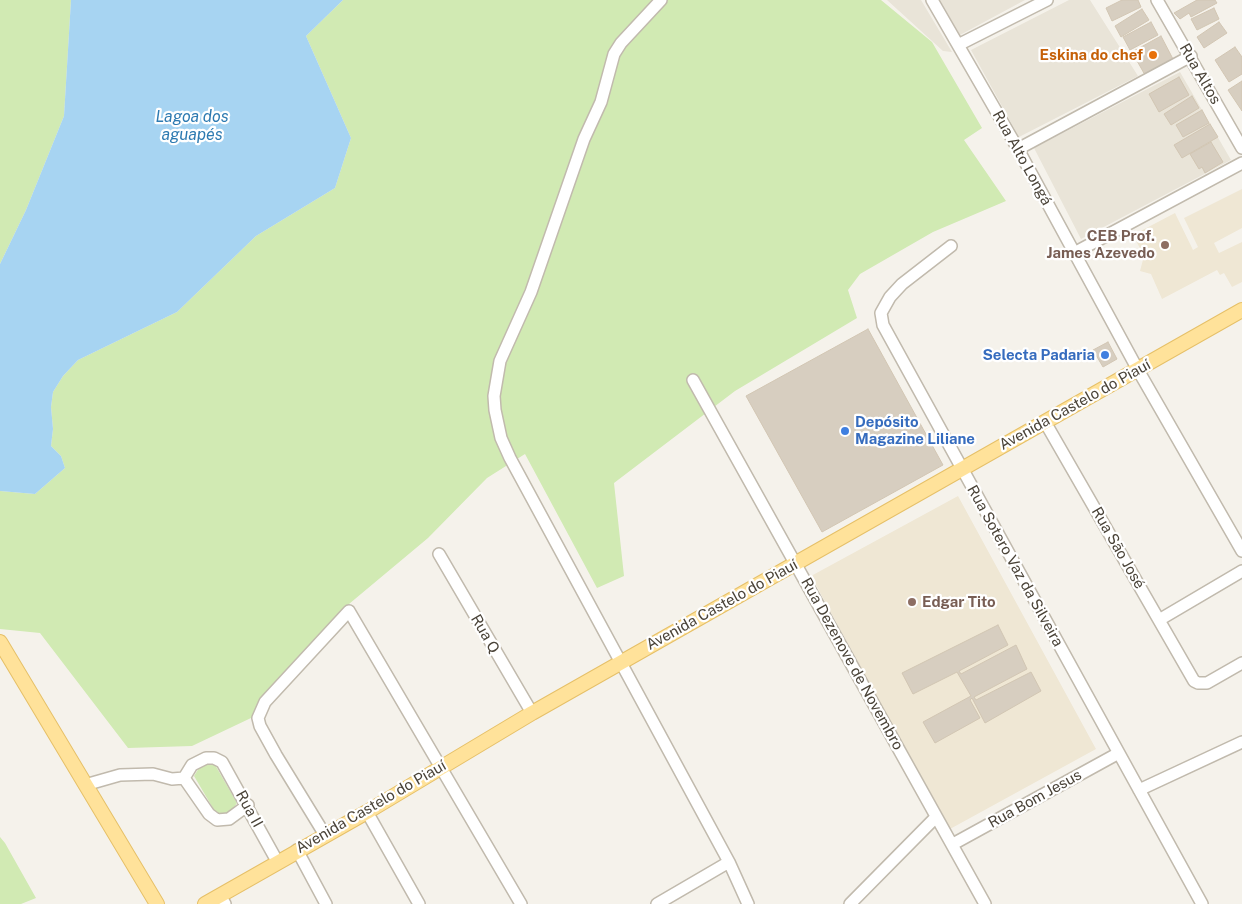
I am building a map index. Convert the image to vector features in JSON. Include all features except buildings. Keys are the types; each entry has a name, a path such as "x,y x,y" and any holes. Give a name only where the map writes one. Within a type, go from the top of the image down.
{"main road":[{"name":"Avenida Castelo do Piauí","path":"205,904 222,899 277,861 367,812 532,713 1242,310"},
{"path":"0,642 157,904"}],"street":[{"path":"661,0 620,43 614,54 601,102 584,139 531,292 500,361 494,396 499,430 510,458 729,862 748,904"},
{"name":"Rua Alto Longá","path":"932,0 1018,149 1138,370 1242,552"},
{"path":"958,45 1047,0"},
{"name":"Rua Altos","path":"1157,0 1242,148"},
{"path":"1018,149 1190,56"},
{"path":"1074,252 1242,163"},
{"name":"Rua Sotero Vaz da Silveira","path":"951,246 902,284 886,303 880,318 1117,754 1202,904"},
{"name":"Rua Dezenove de Novembro","path":"693,380 985,904"},
{"name":"Rua São José","path":"1045,422 1189,675 1198,683 1207,683 1242,663"},
{"name":"Rua Q","path":"439,554 532,713"},
{"path":"1159,620 1242,571"},
{"path":"325,835 272,748 260,726 258,718 265,702 348,611 520,904"},
{"path":"1139,790 1242,742"},
{"name":"Rua Bom Jesus","path":"953,844 1117,754"},
{"name":"Rua II","path":"184,778 192,765 206,758 218,759 248,806 277,861"},
{"path":"85,785 120,775 153,774 172,779 184,778 209,814 217,820 228,819 248,806"},
{"path":"367,812 419,904"},
{"path":"850,904 936,816"},
{"path":"296,850 326,904"},
{"path":"657,904 729,862"}],"shaded area":[{"path":"887,0 921,0 952,52 943,51"},
{"path":"940,0 1025,0 960,35"},
{"path":"1069,0 1090,0 1138,76 1019,137 971,50"},
{"path":"1180,72 1231,160 1081,239 1034,148"},
{"name":"CEB Prof. James Azevedo","path":"1242,189 1242,228 1214,243 1219,253 1242,242 1242,282 1232,287 1224,273 1220,275 1217,270 1162,299 1151,274 1140,271 1144,256 1133,235 1175,213 1193,250 1198,247 1184,218"},
{"path":"958,496 1096,749 950,829 865,687 870,684 811,576"}],"green space":[{"path":"0,0 71,0 64,116 26,210 0,264"},
{"path":"343,0 881,0 932,42 982,128 964,140 1006,201 933,232 860,274 848,290 857,318 735,391 614,483 624,576 597,588 525,454 487,478 428,538 349,604 251,718 192,746 128,748 40,633 0,629 0,491 35,494 65,468 61,456 51,446 53,429 51,407 53,392 63,376 78,360 177,312 256,236 335,188 351,138 306,36"},
{"path":"214,763 237,803 229,814 217,815 194,776 199,768 206,764"},
{"path":"0,837 36,898 21,904 0,904"}],"water":[{"name":"Lagoa dos aguapés","path":"71,0 343,0 306,36 351,138 335,188 256,236 177,312 78,360 63,376 53,392 51,407 53,429 51,446 61,456 65,468 35,494 0,491 0,264 26,210 64,116"}],"place":[{"name":"Eskina do chef","path":"1153,55"},
{"name":"CEB Prof. James Azevedo","path":"1165,245"},
{"name":"Selecta Padaria","path":"1105,355"},
{"name":"Depósito Magazine Liliane","path":"845,431"},
{"name":"Edgar Tito","path":"912,602"}]}
